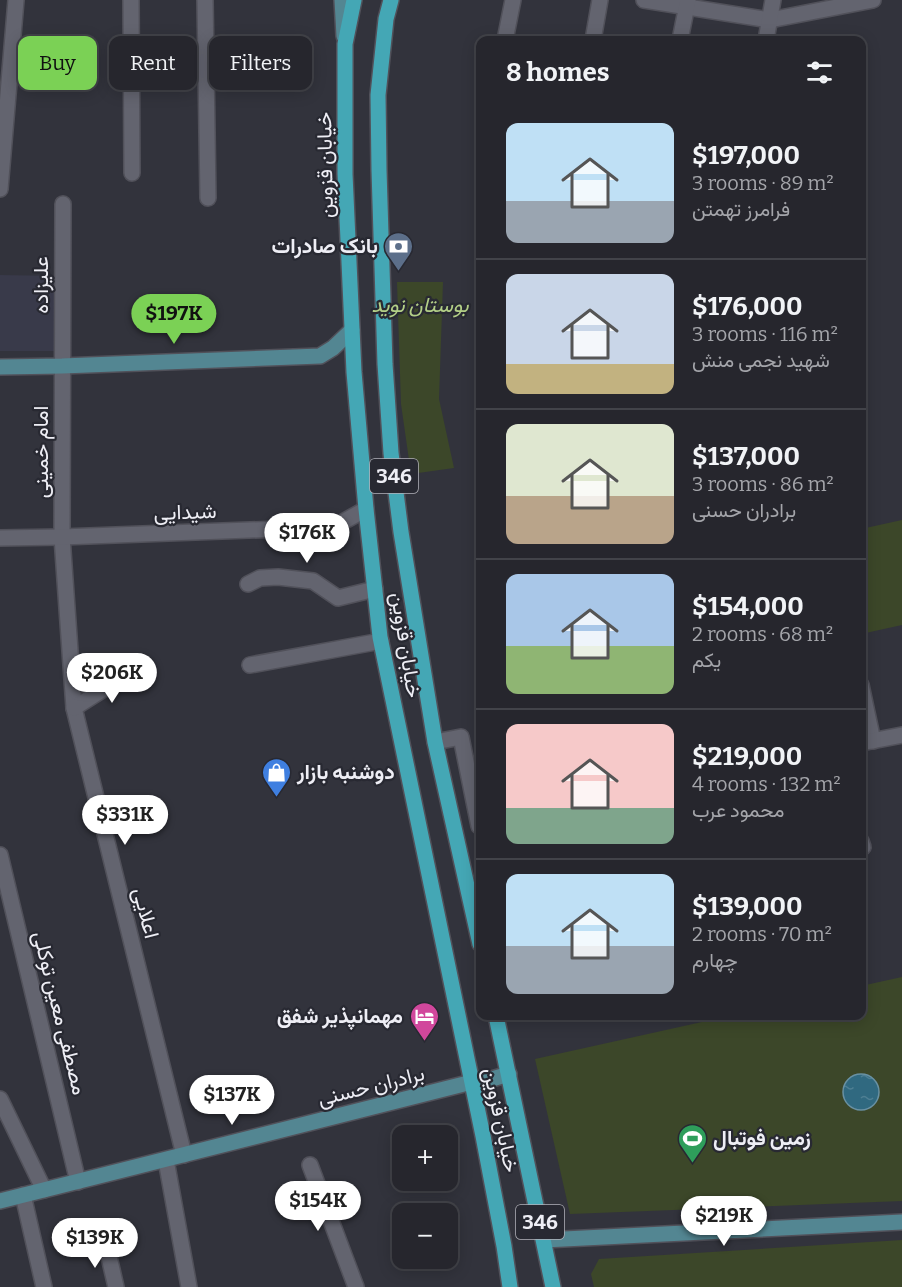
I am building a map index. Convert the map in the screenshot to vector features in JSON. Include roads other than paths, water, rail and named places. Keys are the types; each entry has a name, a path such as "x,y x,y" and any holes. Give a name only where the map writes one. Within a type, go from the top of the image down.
{"main road":[{"path":"342,0 345,44"},
{"name":"خیابان قزوین","path":"354,0 345,44 345,174 354,372 381,641 472,1082 510,1287"},
{"name":"خیابان قزوین","path":"391,0 386,19 378,94 385,364 391,453 401,532 435,742 476,926"},
{"path":"0,367 320,356 333,348 352,330"},
{"name":"خیابان قزوین","path":"497,1020 553,1287"},
{"name":"برادران حسنی","path":"0,1201 509,1074"},
{"path":"544,1240 902,1222"}],"street":[{"path":"0,189 16,0"},
{"path":"131,0 132,173"},
{"path":"205,0 208,198"},
{"path":"506,36 513,0"},
{"path":"594,36 600,0"},
{"path":"644,0 687,3 770,20 818,5 873,0"},
{"path":"767,36 773,0"},
{"path":"681,36 687,3"},
{"name":"علیزاده","path":"62,366 63,204"},
{"name":"امام خمینی","path":"62,366 62,537"},
{"name":"شیدایی","path":"0,538 334,528 366,509"},
{"name":"اعلایی","path":"62,537 74,708 184,1155"},
{"path":"248,584 260,578 278,577 313,581 338,598 375,589"},
{"path":"250,665 381,641"},
{"path":"74,708 132,671"},
{"path":"867,742 902,735"},
{"path":"435,742 461,737 476,811"},
{"name":"مصطفی معین توکلی","path":"0,855 78,1182"},
{"path":"0,1100 44,1190"},
{"path":"166,1160 189,1287"},
{"path":"310,1166 356,1287"},
{"path":"23,1196 44,1287"},
{"path":"106,1244 116,1287"}],"water":[{"path":"861,1074 874,1079 879,1092 874,1105 861,1110 848,1105 843,1092 848,1079"}],"place":[{"name":"بانک صادرات","path":"399,272"},
{"name":"دوشنبه بازار","path":"276,798"},
{"name":"مهمانپذیر شفق","path":"424,1042"},
{"name":"زمین فوتبال","path":"692,1164"}],"park label":[{"name":"بوستان نوید","path":"420,305"}]}
